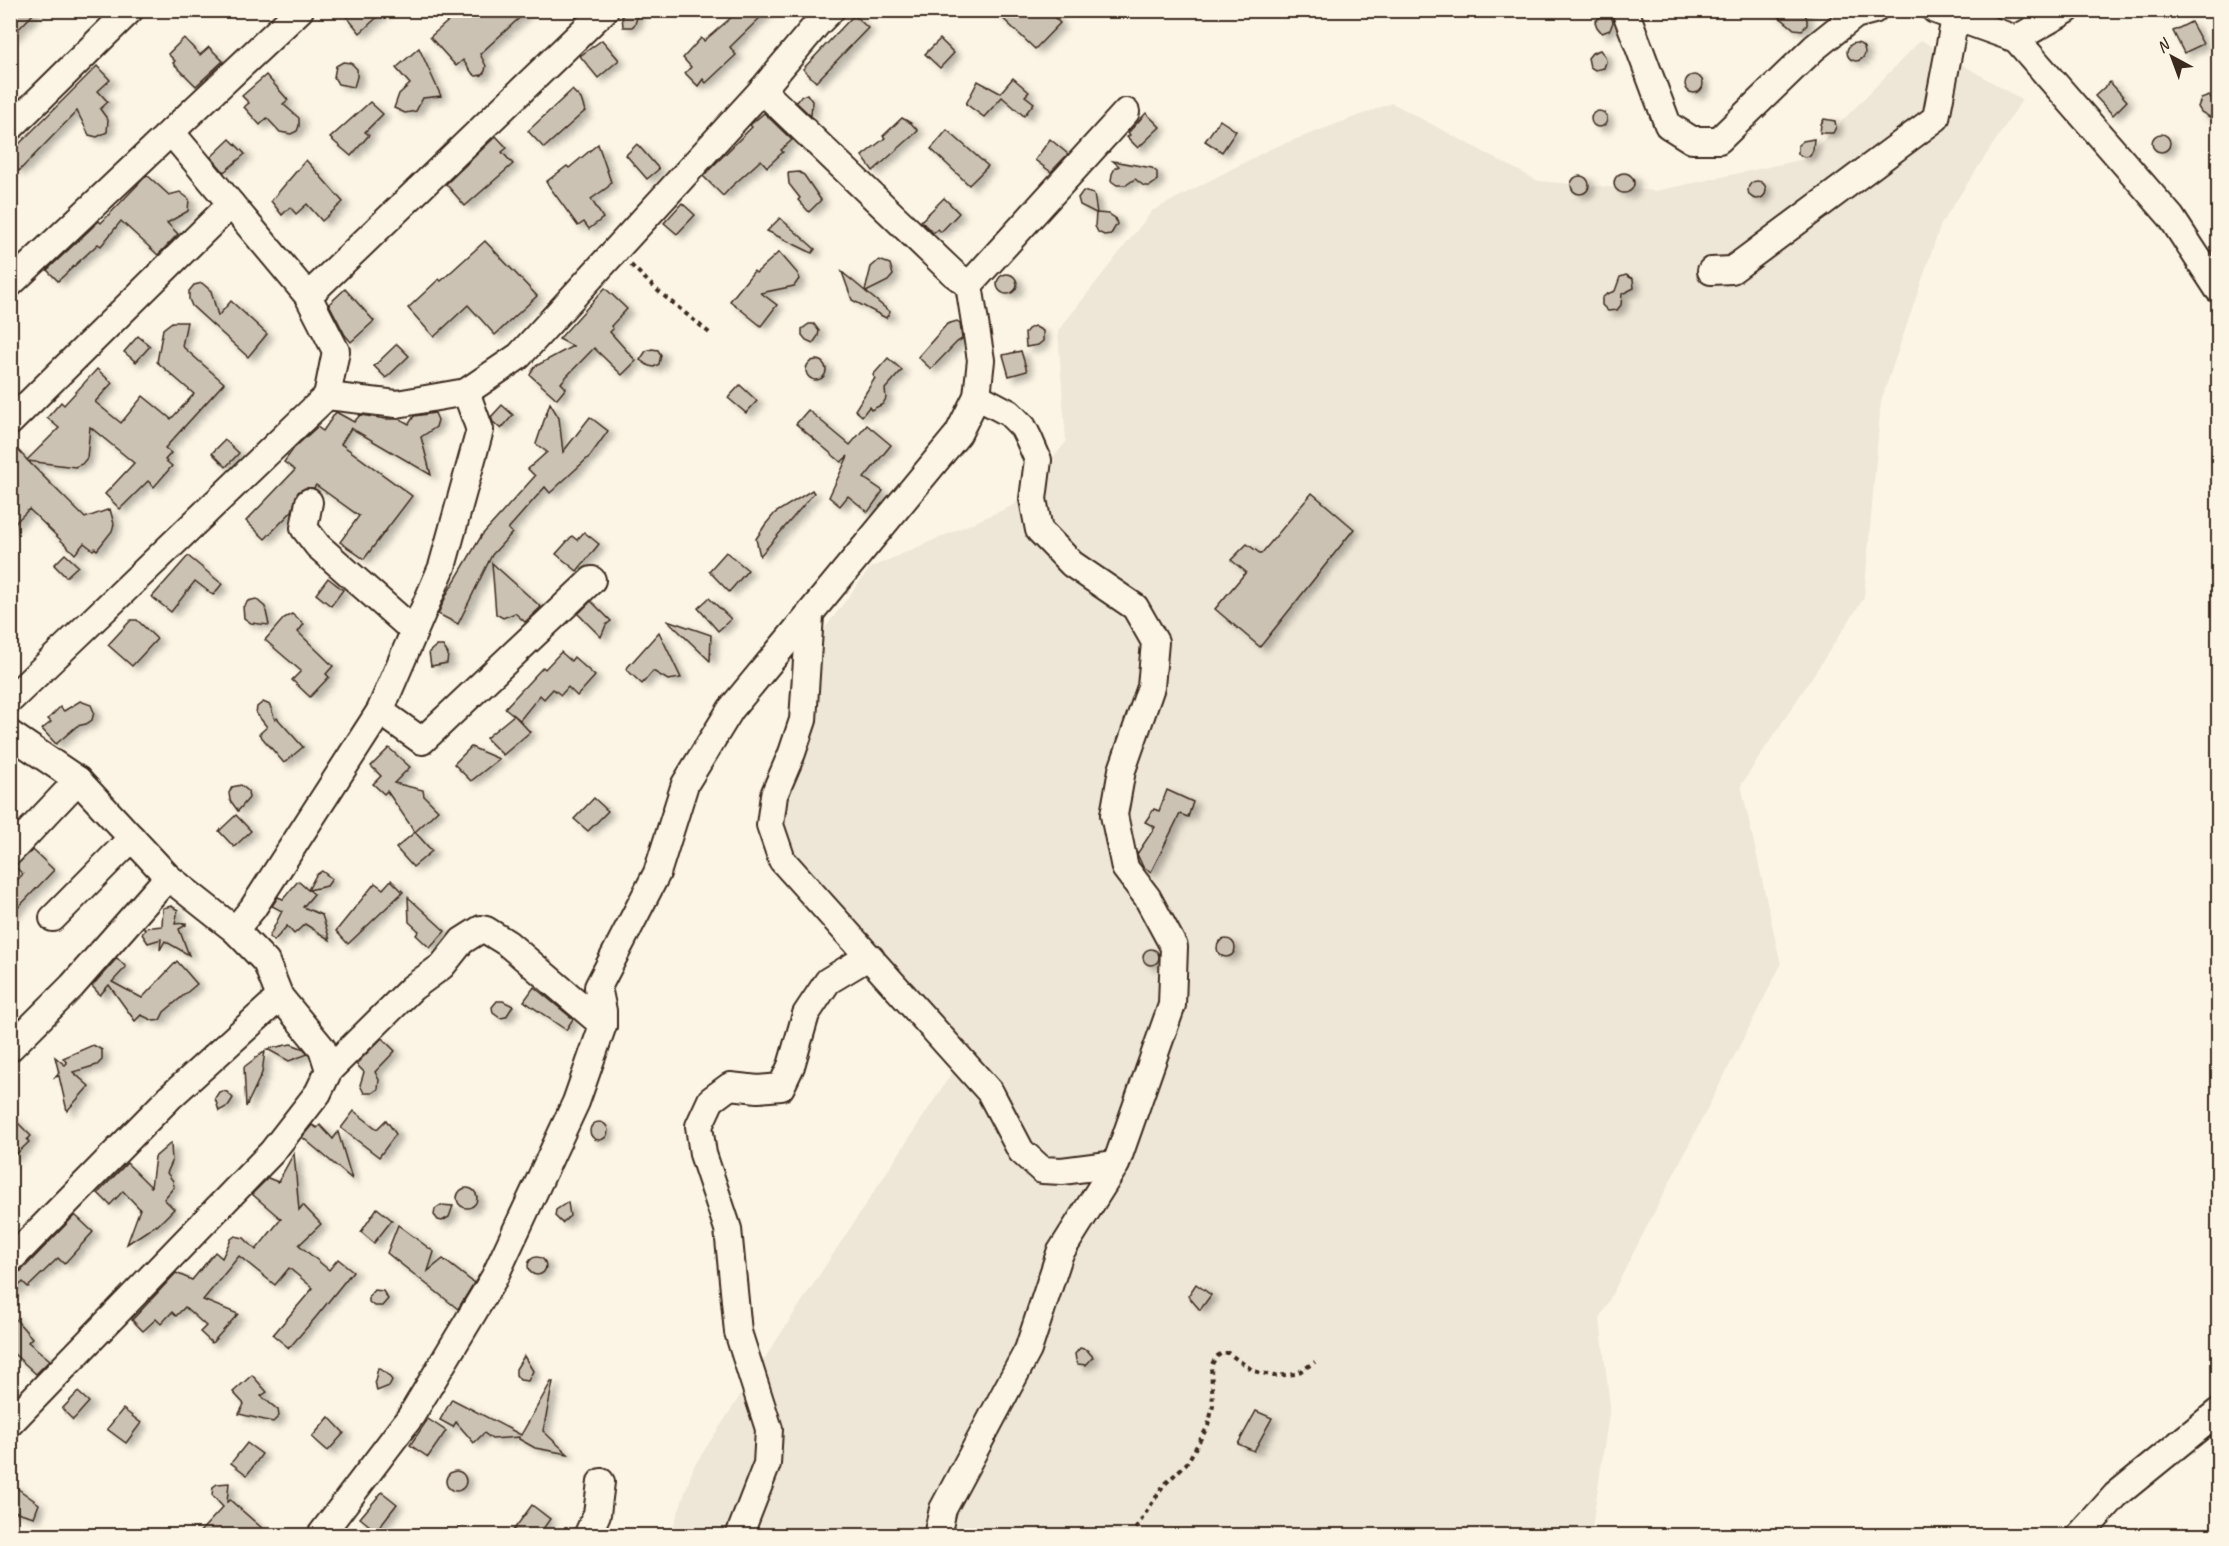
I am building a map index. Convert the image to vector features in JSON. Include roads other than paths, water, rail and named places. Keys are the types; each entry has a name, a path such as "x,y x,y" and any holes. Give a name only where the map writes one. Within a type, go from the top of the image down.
{"street":[{"path":"10,128 130,10"},
{"path":"10,284 300,10"},
{"path":"308,296 605,10"},
{"path":"1625,10 1668,125 1692,140 1719,140 1814,48 1855,15 1874,10"},
{"path":"2016,39 2067,10"},
{"path":"1711,271 1732,270 1936,117 1945,14 2016,39 2171,217 2218,289"},
{"path":"327,396 398,404 466,392 519,356 762,90 818,15"},
{"path":"320,1536 411,1416 494,1278 576,1102 603,1025 603,1011 598,987 657,873 685,784 730,709 958,434 977,396 981,360 969,285 952,273 762,90"},
{"path":"969,285 1126,112"},
{"path":"10,700 327,396 336,351 308,296 171,132"},
{"path":"10,422 231,204"},
{"path":"235,930 253,908 380,711 442,567 480,430 466,392"},
{"path":"937,1536 943,1509 1028,1350 1059,1253 1116,1164 1172,1005 1174,947 1147,897 1125,868 1114,815 1122,770 1152,687 1155,642 1135,608 1072,564 1039,530 1033,499 1038,460 1029,439 1023,427 1009,413 977,396"},
{"path":"309,502 304,528 318,546 414,631"},
{"path":"380,711 422,741 592,580"},
{"path":"810,615 803,720 774,795 770,825 782,860 990,1092 1021,1151 1042,1170 1062,1171 1116,1164"},
{"path":"10,734 78,780 168,877 235,930 266,962 280,997 322,1048 329,1070"},
{"path":"10,852 78,780"},
{"path":"52,918 132,838"},
{"path":"10,1048 72,986 168,877"},
{"path":"10,1423 272,1152 318,1093 329,1070 412,988 442,966 462,941 481,929 486,930 507,943 603,1025"},
{"path":"739,1536 767,1464 769,1429 738,1332 728,1229 703,1154 699,1126 711,1100 730,1086 758,1089 781,1087 791,1066 806,1014 828,981 863,960 871,958"},
{"path":"10,1260 170,1096 280,997"},
{"path":"2079,1536 2116,1496 2218,1412"},
{"path":"587,1536 597,1514 601,1482"}]}
